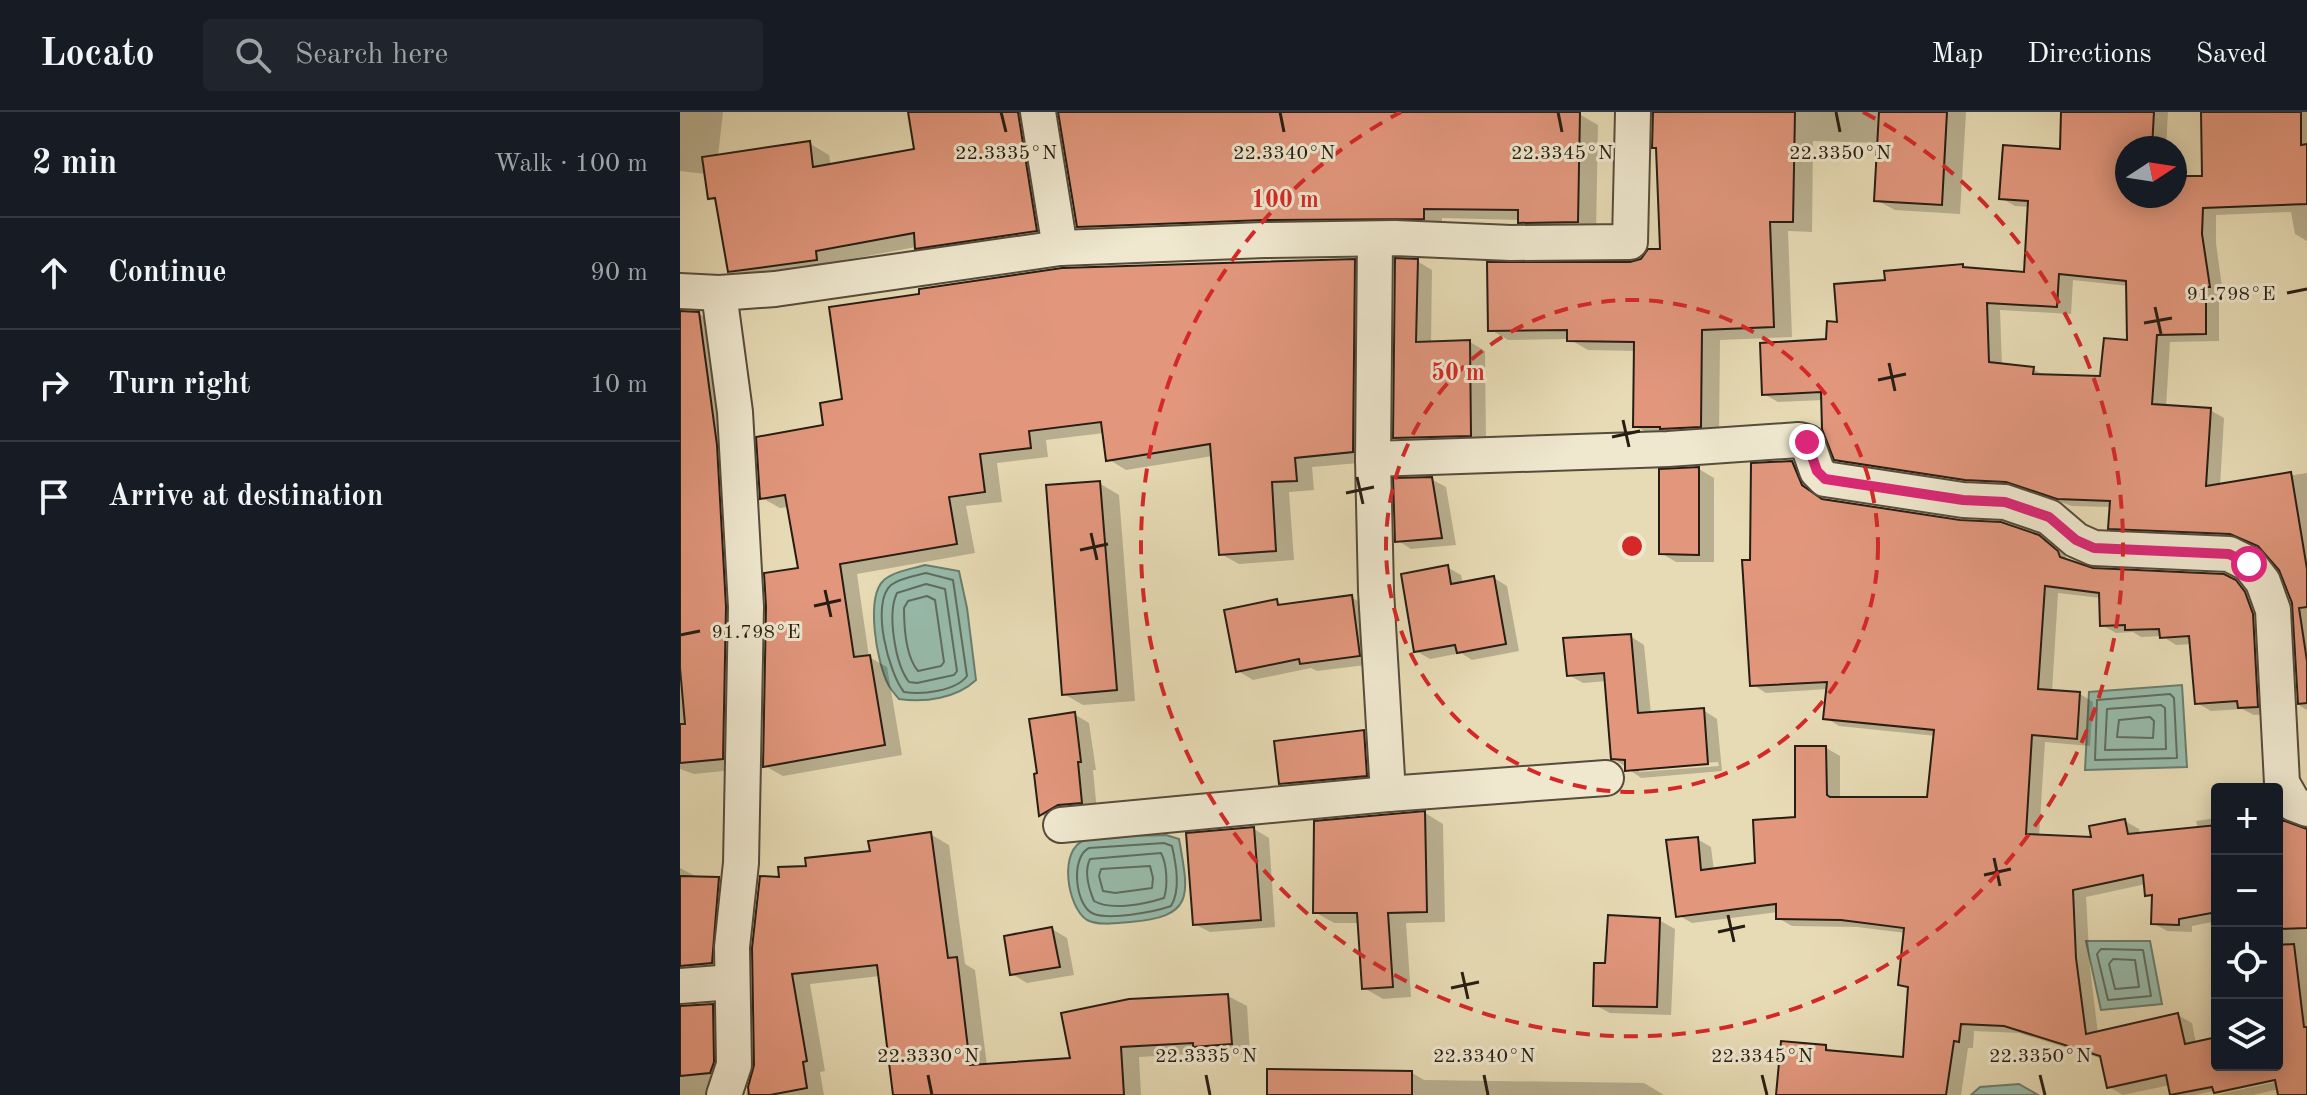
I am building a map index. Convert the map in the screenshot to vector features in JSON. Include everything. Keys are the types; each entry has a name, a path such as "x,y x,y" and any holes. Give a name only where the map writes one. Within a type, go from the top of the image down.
{"street":[{"path":"1038,112 1060,248"},
{"path":"680,291 719,293 775,289 1060,248 1375,239 1630,242 1633,112"},
{"path":"1375,239 1373,459 1376,591 1388,794"},
{"path":"719,293 735,412 746,607 741,863 732,947 734,1065 724,1095"},
{"path":"1373,459 1668,449 1799,440 1807,442 1817,471 1825,479 1963,500 2005,502 2049,517 2076,540 2094,548 2229,554 2249,564 2263,582 2273,610 2282,783 2294,804 2307,809"},
{"path":"1061,825 1388,794 1606,778"},
{"path":"680,986 732,982"}],"water":[{"path":"925,565 959,571 976,680 960,691 940,698 899,699 889,686 880,661 875,630 875,600 878,588 888,577"},
{"path":"2182,685 2187,767 2085,770 2089,692"},
{"path":"1166,835 1179,839 1185,875 1183,900 1177,908 1151,919 1102,924 1087,920 1080,913 1074,903 1068,878 1071,854 1077,845 1102,837"},
{"path":"2086,941 2150,941 2162,1004 2101,1010"},
{"path":"2019,1084 2038,1095 1971,1095 1980,1087"}],"building":[{"path":"908,112 1018,112 1037,231 915,249 914,233 816,251 817,260 728,272 715,198 708,199 702,157 810,141 813,167 914,149"},
{"path":"1058,112 1580,112 1578,222 1518,223 1518,210 1424,209 1424,219 1264,220 1077,227"},
{"path":"1653,112 1795,112 1793,222 1770,222 1774,327 1702,330 1701,427 1633,427 1634,342 1567,341 1567,330 1488,331 1487,262 1630,262 1641,259 1648,249 1660,249 1656,148 1652,148"},
{"path":"1879,112 1947,112 1942,205 1874,201"},
{"path":"2061,112 2154,112 2153,136 2115,136 2115,208 2187,208 2187,176 2202,176 2201,112 2301,112 2301,145 2307,144 2307,204 2203,208 2202,234 2210,287 2206,287 2206,334 2157,335 2152,404 2211,408 2206,486 2291,472 2307,569 2307,607 2299,608 2307,661 2307,703 2298,704 2292,603 2279,570 2258,546 2230,534 2108,529 2110,501 2057,499 2006,482 1965,480 1834,460 1822,429 1821,392 1762,395 1760,343 1826,339 1827,321 1837,322 1834,284 1885,280 1884,271 1963,264 1963,267 2024,272 2028,201 1999,199 2003,145 2060,149","holes":["2059,274 2126,281 2127,340 2104,338 2100,376 2033,374 2034,367 1989,362 1987,303 2057,307"]},
{"path":"1395,258 1418,259 1416,342 1470,340 1471,436 1393,438"},
{"path":"1355,259 1353,452 1295,458 1297,481 1272,482 1276,551 1219,555 1210,444 1106,461 1101,422 1029,431 1031,448 980,454 985,492 949,497 957,544 840,564 854,657 870,655 885,745 763,767 764,573 798,568 785,495 760,499 756,437 823,425 820,403 842,399 829,307 919,294 919,289 1062,268"},
{"path":"680,311 699,312 717,445 726,607 723,759 680,763 680,724 685,724 680,668"},
{"path":"1792,461 1802,485 1822,499 1960,520 2001,522 2039,535 2058,551 2060,557 2093,568 2224,574 2236,580 2245,592 2253,614 2258,707 2238,708 2237,701 2195,704 2189,636 2160,638 2159,629 2125,630 2125,625 2100,626 2099,593 2045,586 2038,689 2080,692 2077,739 2032,735 2026,834 2091,837 2089,826 2125,819 2128,834 2211,826 2211,913 2179,919 2179,925 2151,924 2152,895 2145,896 2143,875 2073,890 2076,958 2086,1034 2178,1013 2185,1044 2211,1038 2211,1071 2283,1071 2283,945 2294,944 2304,1027 2307,1027 2307,1095 2278,1095 2275,1080 2214,1093 2212,1087 2170,1095 2166,1075 2107,1088 2100,1056 2004,1026 1961,1024 1959,1042 1954,1041 1946,1095 1776,1095 1781,1041 1826,1045 1826,1050 1903,1057 1908,987 1898,985 1904,928 1841,920 1776,919 1776,904 1676,917 1666,840 1698,837 1701,870 1755,863 1753,820 1795,817 1795,746 1826,746 1827,795 1830,797 1927,797 1934,730 1823,719 1827,682 1750,686 1742,560 1750,560 1751,463"},
{"path":"1699,467 1699,555 1659,554 1659,469"},
{"path":"1432,477 1442,538 1395,542 1393,478"},
{"path":"1100,481 1117,690 1062,695 1046,485"},
{"path":"1448,565 1451,584 1494,576 1506,644 1457,653 1455,645 1414,652 1401,574"},
{"path":"1352,595 1360,656 1300,664 1299,659 1236,672 1224,610 1277,599 1278,605"},
{"path":"1631,634 1638,713 1704,708 1708,764 1625,771 1625,760 1611,759 1604,673 1567,676 1563,638"},
{"path":"1075,712 1082,803 1058,805 1039,816 1034,774 1037,773 1029,719"},
{"path":"1364,730 1367,776 1279,784 1274,741"},
{"path":"1425,811 1427,912 1388,913 1393,987 1362,989 1357,913 1313,913 1314,821"},
{"path":"2283,821 2307,829 2307,928 2283,929"},
{"path":"1254,827 1261,920 1193,925 1186,833"},
{"path":"931,832 948,958 957,957 970,1065 1070,1058 1061,1013 1129,999 1228,994 1232,1044 1121,1047 1124,1095 893,1095 877,965 792,974 807,1061 803,1062 807,1088 770,1095 749,1095 754,1065 752,948 760,876 779,877 778,867 806,866 805,858 870,851 868,841"},
{"path":"680,876 719,877 712,963 680,966"},
{"path":"1608,915 1660,918 1657,1007 1593,1006 1594,963 1605,963"},
{"path":"1052,927 1060,967 1010,975 1004,936"},
{"path":"713,1004 714,1062 710,1073 680,1076 680,1006"},
{"path":"1267,1069 1412,1071 1412,1095 1267,1095"}],"route":[{"path":"1807,442 1817,471 1825,479 1963,500 2005,502 2049,517 2076,540 2094,548 2229,554 2249,564"}]}
